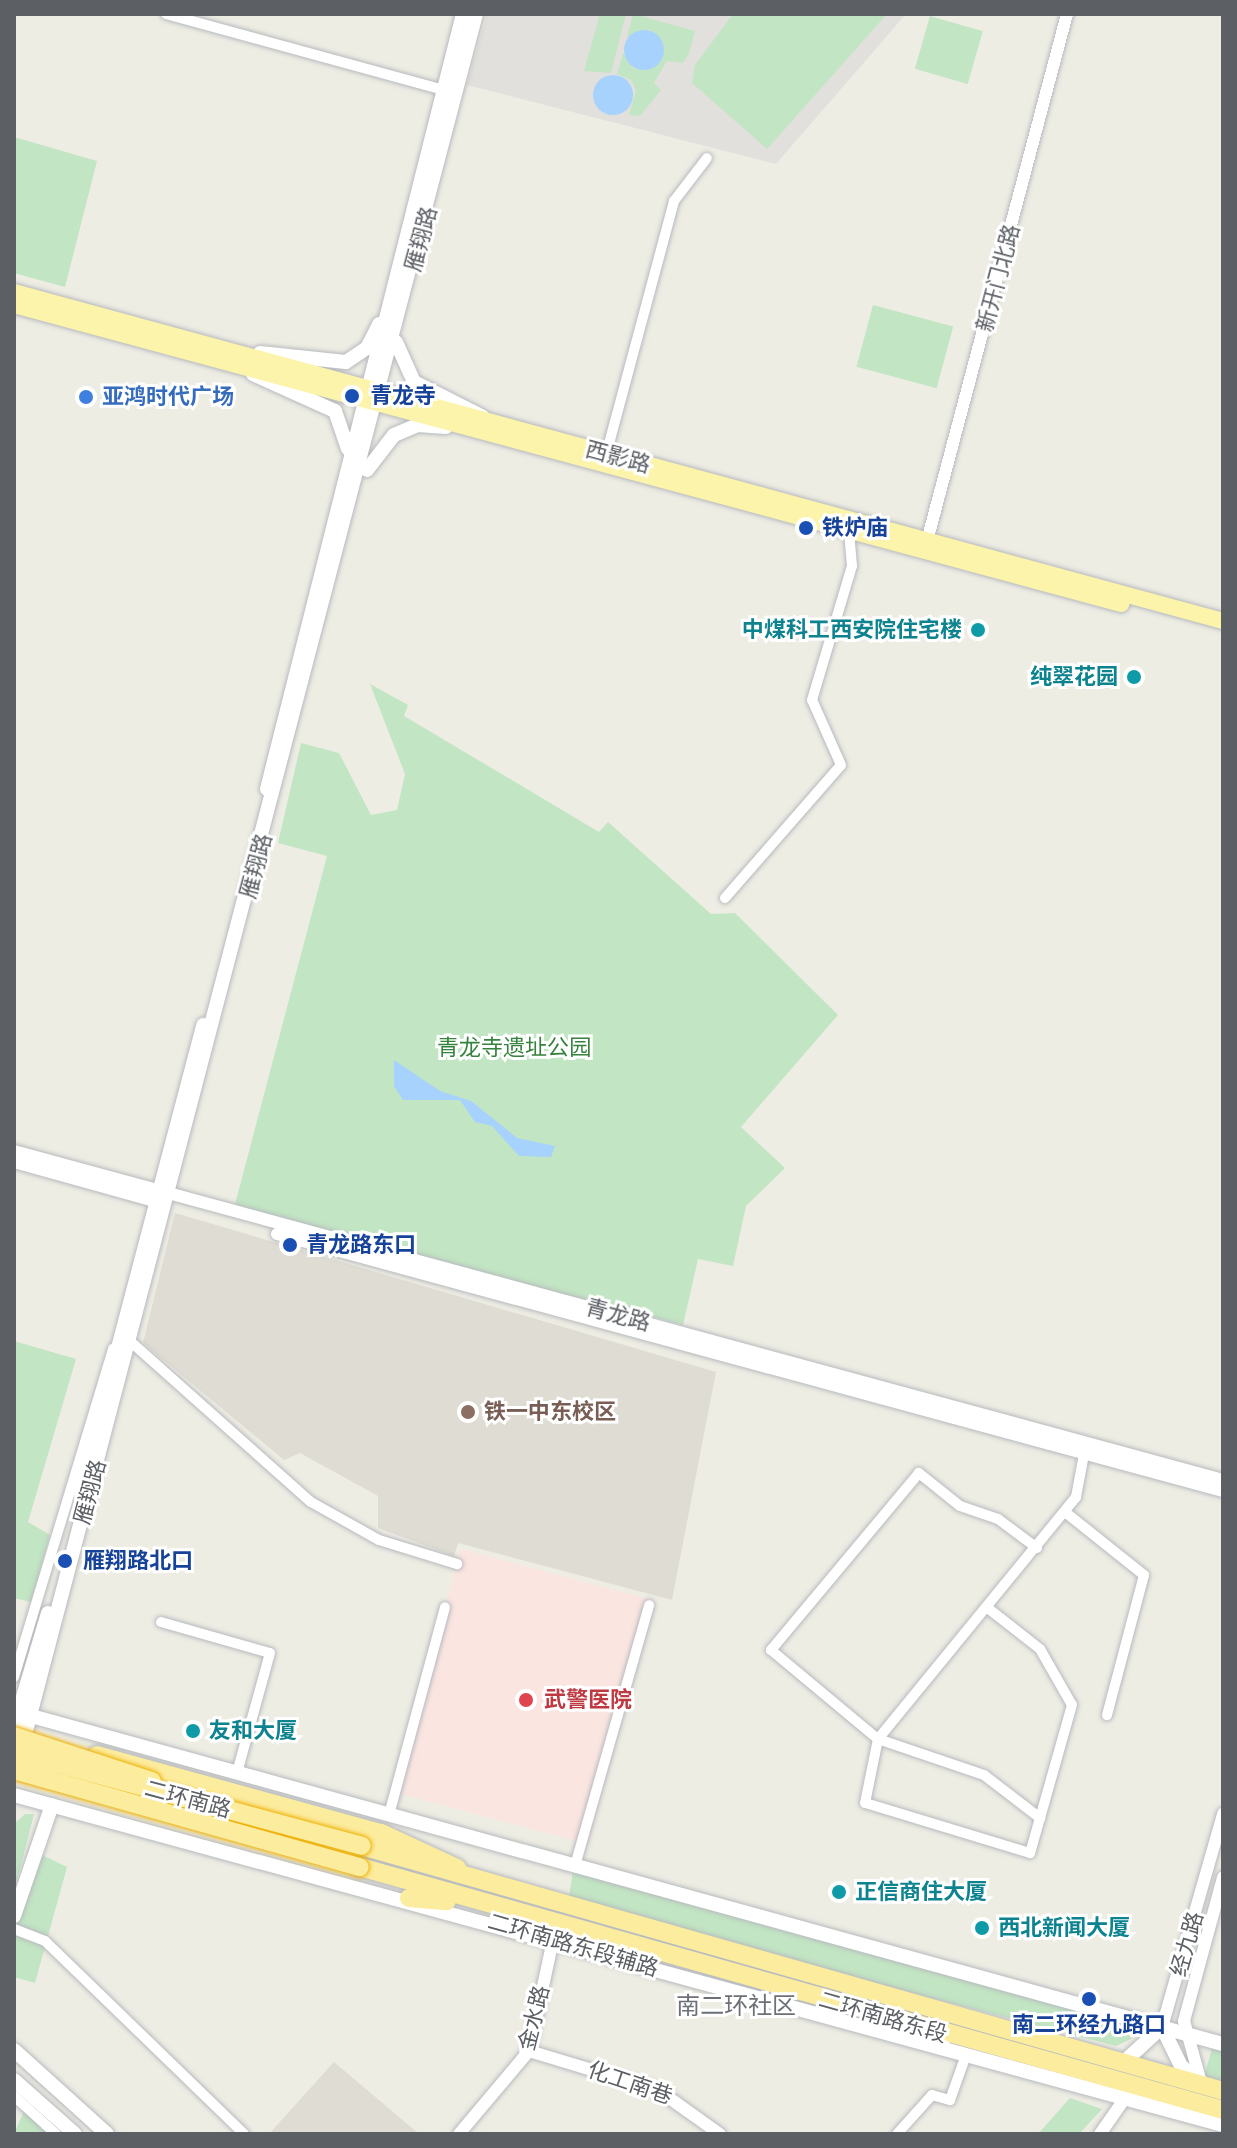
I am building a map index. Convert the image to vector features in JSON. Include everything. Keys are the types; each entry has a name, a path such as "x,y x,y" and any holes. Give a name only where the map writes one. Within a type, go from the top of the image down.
{"highway":[{"path":"18,1724 138,1772 179,1796"},
{"path":"18,1724 381,1833 485,1894"},
{"name":"二环南路","path":"14,1752 362,1846"},
{"name":"二环南路","path":"14,1770 213,1823 360,1867"},
{"path":"14,1779 213,1823"},
{"name":"二环南路东段","path":"362,1846 485,1894 554,1933 1128,2094 1223,2110"},
{"name":"二环南路东段","path":"360,1867 485,1894 1125,2061 1210,2086"},
{"path":"409,1898 485,1894"}],"main road":[{"name":"雁翔路","path":"14,1779 18,1724 162,1198 347,464 396,331 453,93 463,14"},
{"name":"雁翔路","path":"162,1198 357,487 396,287 476,14"},
{"path":"237,358 352,361 370,342 396,287"},
{"name":"西影路","path":"14,292 373,396 487,419 606,455 1222,623"},
{"name":"西影路","path":"14,305 237,358"},
{"path":"396,331 398,355 414,382 487,419"},
{"path":"237,358 335,411 346,429 347,464"},
{"name":"西影路","path":"373,396 459,428 849,533 1222,623"},
{"path":"357,487 394,435 417,425 459,428"},
{"path":"18,1724 238,1769 1223,2044"},
{"name":"二环南路东段辅路","path":"14,1795 554,1933 966,2055 1128,2094 1223,2125"},
{"path":"14,1916 52,1805"},
{"path":"1125,2061 1162,2027"},
{"path":"1162,2027 1181,2066 1210,2086"},
{"path":"14,2050 107,2134"},
{"path":"14,2080 75,2134"}],"street":[{"path":"166,14 453,93"},
{"name":"新开门北路","path":"927,541 1067,14"},
{"path":"606,455 674,201 707,158"},
{"path":"725,898 841,765 812,700 852,566 849,533"},
{"name":"青龙路","path":"14,1151 162,1198"},
{"name":"青龙路","path":"14,1162 162,1198 1085,1448 1223,1480"},
{"path":"14,1677 101,1375 125,1339 311,1502 379,1540 457,1564"},
{"path":"989,1609 1040,1649 1072,1705 1030,1853 865,1803 878,1739 989,1609 1076,1497 1085,1448"},
{"name":"青龙路","path":"1085,1448 1223,1491"},
{"path":"1037,1548 998,1519 960,1506 919,1473 771,1650 878,1739 984,1775 1040,1818"},
{"path":"1065,1512 1144,1575 1107,1715"},
{"path":"576,1862 649,1605"},
{"path":"390,1811 445,1607"},
{"path":"161,1622 270,1653 238,1769"},
{"name":"经九路","path":"1162,2027 1223,1814"},
{"name":"经九路","path":"1184,2032 1223,1877"},
{"path":"14,1929 45,1941 244,2134"},
{"name":"金水路","path":"459,2134 529,2051 554,1933"},
{"path":"1184,2032 1210,2086"},
{"name":"化工南巷","path":"529,2051 658,2090 714,2132"},
{"path":"897,2134 932,2095 950,2100 966,2055"},
{"path":"1100,2134 1128,2094"},
{"path":"14,2096 56,2134"}],"shaded area":[{"path":"487,14 906,14 776,164 467,85"},
{"name":"铁一中东校区","path":"175,1213 716,1372 672,1600 458,1543 454,1556 378,1528 378,1496 300,1453 284,1460 143,1343"},
{"name":"武警医院","path":"461,1549 654,1601 589,1844 396,1792"},
{"path":"334,2062 419,2134 269,2134"}],"green space":[{"path":"600,14 626,14 611,73 584,71"},
{"path":"633,14 695,31 683,63 667,61 654,83 661,90 640,116 629,115 636,90 631,80 617,74 623,53 633,68 648,70 664,48 650,30 627,37"},
{"path":"733,14 887,14 767,149 692,83 695,65"},
{"path":"930,16 983,31 968,84 915,69"},
{"path":"14,137 97,161 65,287 14,273"},
{"path":"873,305 953,326 937,388 856,367"},
{"name":"青龙寺遗址公园","path":"370,684 408,705 404,716 599,832 608,822 711,914 735,913 838,1015 741,1127 785,1168 746,1206 733,1266 698,1259 683,1325 234,1208 327,856 278,843 301,743 339,753 371,815 397,810 405,774"},
{"path":"14,1341 76,1359 28,1522 50,1535 31,1602 14,1598"},
{"path":"25,1814 34,1814 14,1892 14,1824"},
{"path":"38,1853 67,1867 35,1983 14,1977 14,1936"},
{"path":"573,1870 1133,2025 1131,2039 1116,2046 568,1903"},
{"path":"1212,2048 1223,2051 1223,2082 1204,2077"},
{"path":"1070,2098 1102,2109 1079,2134 1038,2134"},
{"path":"24,2111 49,2134 14,2134"}],"water":[{"path":"644,30 658,36 664,50 658,64 644,70 630,64 624,50 630,36"},
{"path":"613,75 627,81 633,95 627,109 613,115 599,109 593,95 599,81"},
{"path":"394,1060 440,1091 471,1101 517,1138 555,1146 551,1157 519,1156 492,1126 475,1122 460,1100 403,1100 394,1086"}],"place":[{"name":"青龙寺","path":"352,396"},
{"name":"亚鸿时代广场","path":"86,397"},
{"name":"铁炉庙","path":"806,528"},
{"name":"中煤科工西安院住宅楼","path":"978,630"},
{"name":"纯翠花园","path":"1134,677"},
{"name":"青龙路东口","path":"290,1245"},
{"name":"铁一中东校区","path":"468,1412"},
{"name":"雁翔路北口","path":"65,1561"},
{"name":"武警医院","path":"526,1700"},
{"name":"友和大厦","path":"193,1731"},
{"name":"正信商住大厦","path":"839,1892"},
{"name":"西北新闻大厦","path":"982,1928"},
{"name":"南二环经九路口","path":"1089,1999"}],"district":[{"name":"南二环社区","path":"736,2006"}]}
